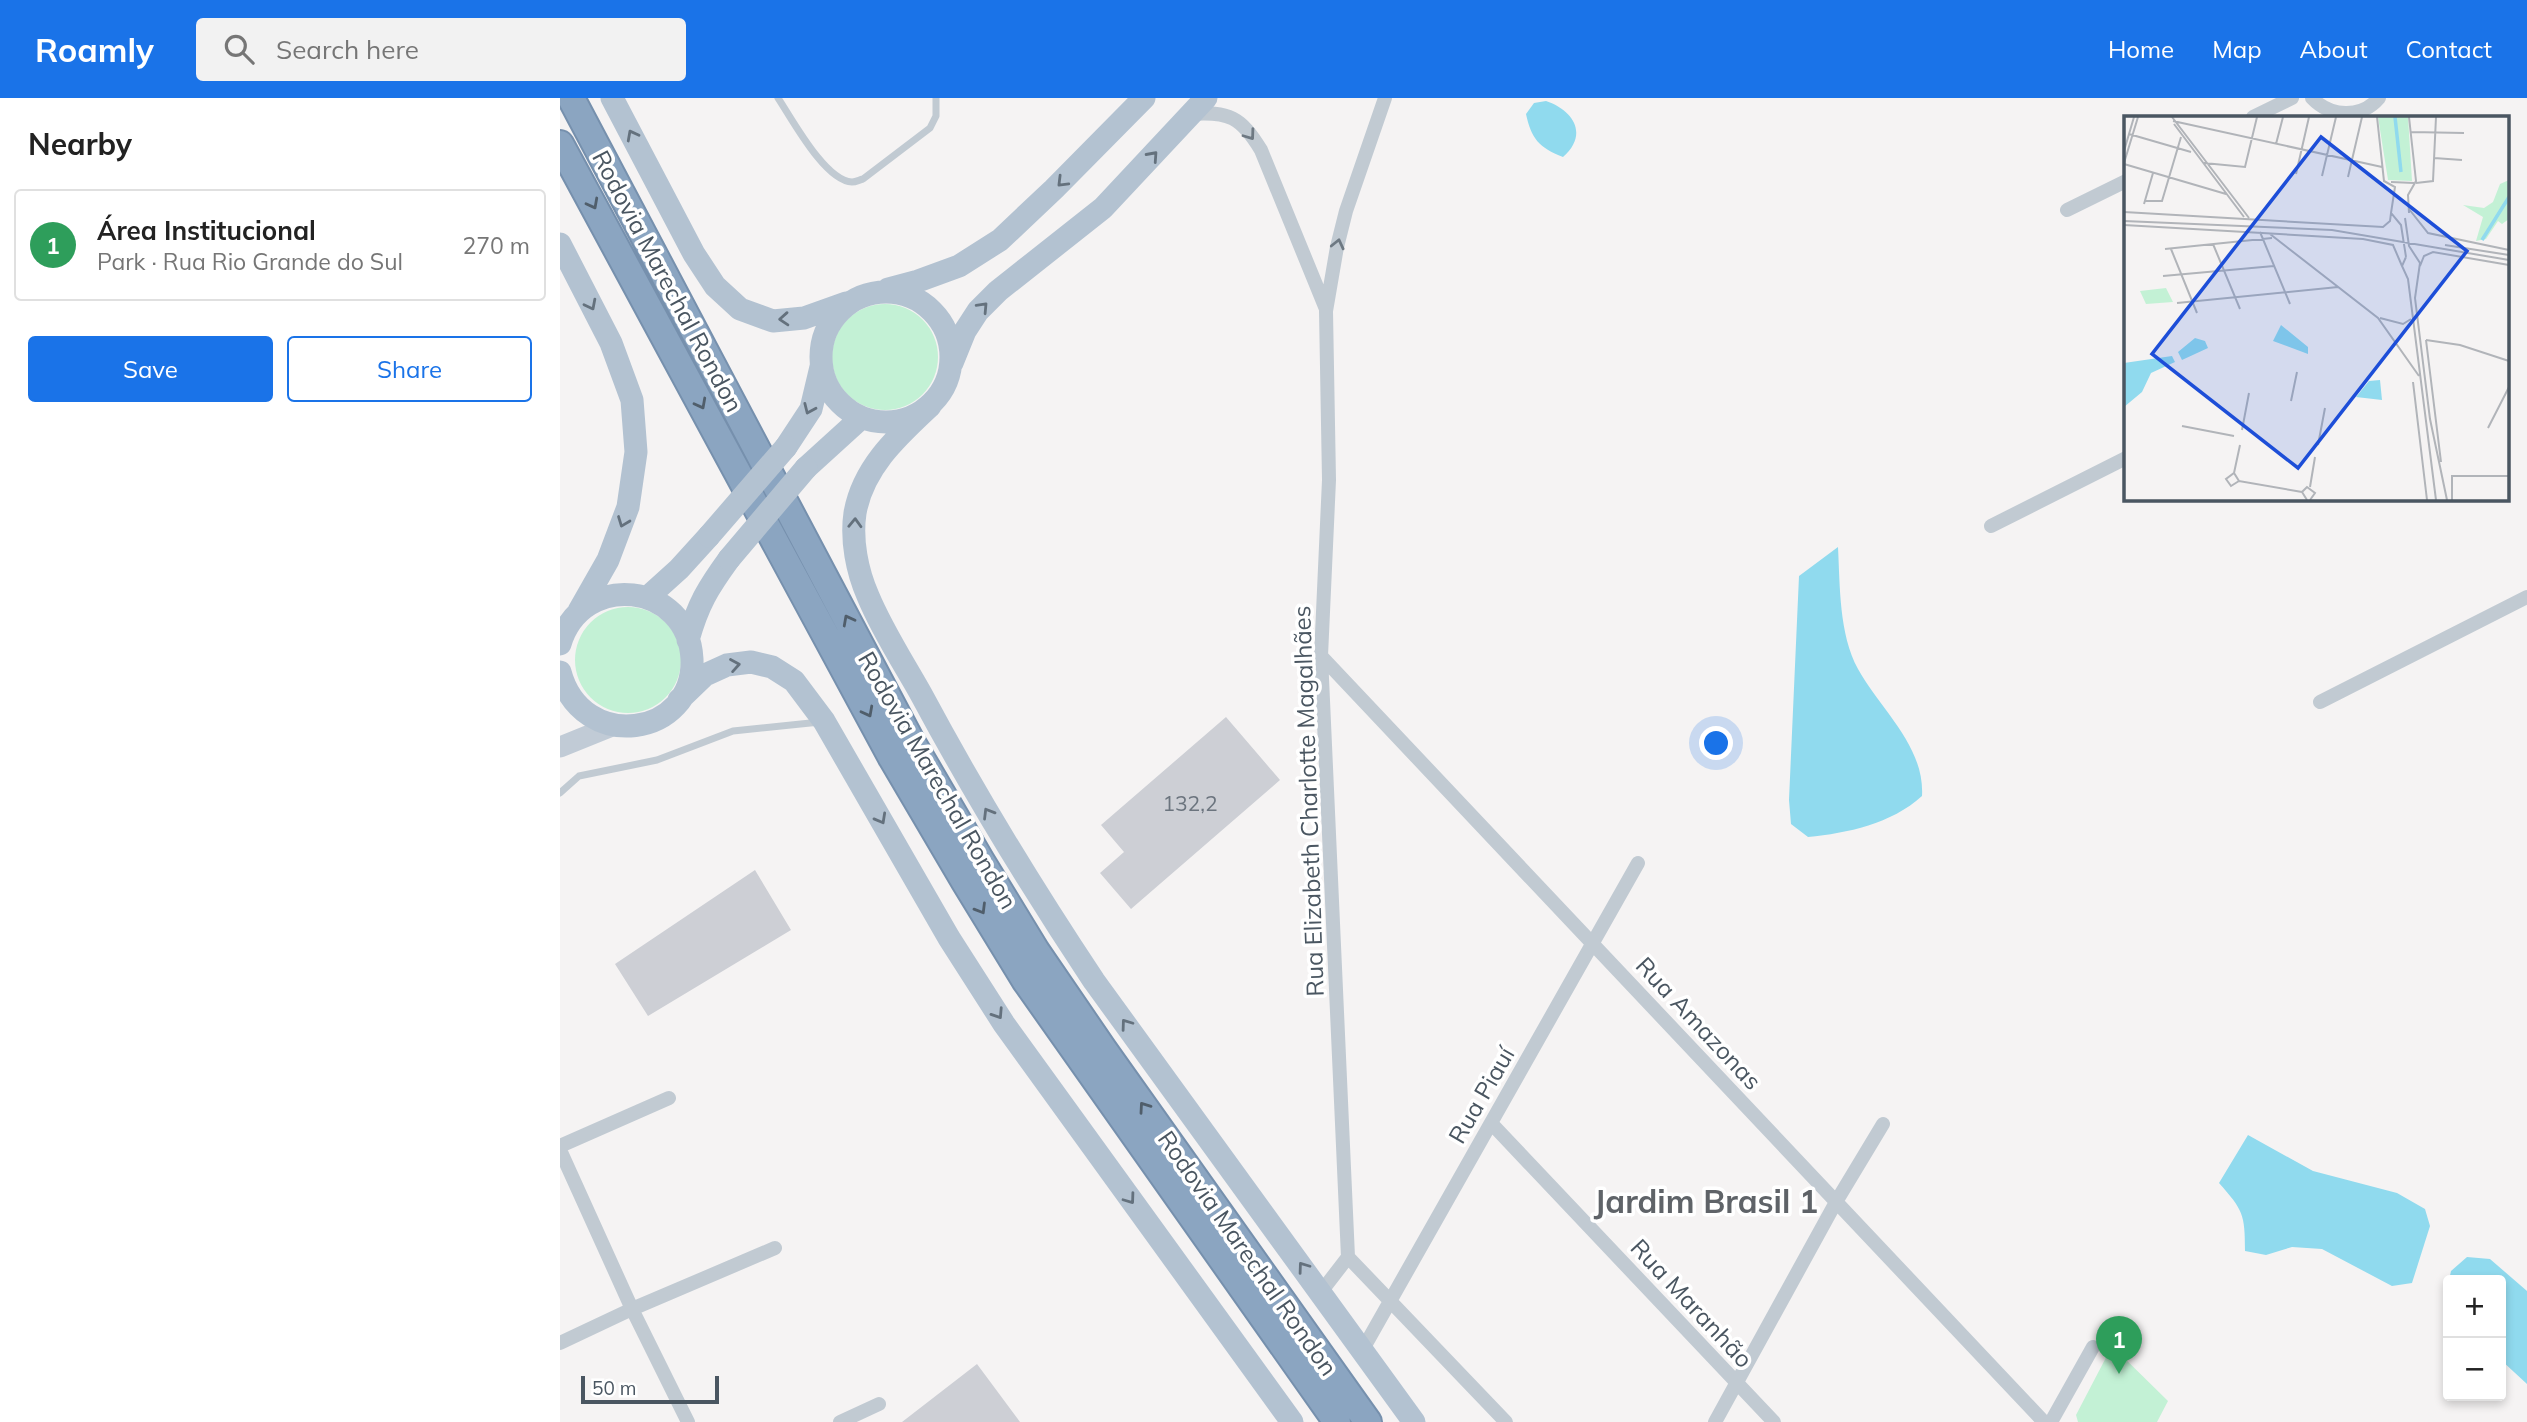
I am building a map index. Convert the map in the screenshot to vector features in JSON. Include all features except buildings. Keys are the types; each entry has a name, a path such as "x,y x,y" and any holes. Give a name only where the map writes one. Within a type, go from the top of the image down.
{"highway":[{"name":"Rodovia Marechal Rondon","path":"571,98 911,741 1036,951 1368,1422"},
{"name":"Rodovia Marechal Rondon","path":"560,144 892,758 965,882 1025,980 1337,1422"}],"main road":[{"path":"612,98 694,254 715,286 740,309 773,321 804,318 876,291 940,274 959,266 1000,240 1054,190 1144,98"},
{"path":"1198,106 1103,208 998,291 978,311 965,331 944,388 930,406 894,440 865,482 855,513 855,545 868,596 946,741 1058,926 1094,981 1414,1422"},
{"path":"560,244 611,343 632,400 636,452 628,507 608,559 561,637"},
{"path":"876,291 897,292 916,298 932,310 944,327 951,346 951,366"},
{"path":"648,597 679,569 786,447 811,409 821,367 825,330 835,314 849,302"},
{"path":"821,367 828,388 842,406 861,418 897,422 915,416 930,406"},
{"path":"688,640 696,609 729,559 806,468 861,418"},
{"path":"579,611 594,600 611,594 630,593 648,597 665,607 680,622 688,640 692,661 689,682 679,701"},
{"path":"560,672 564,687 576,705 592,718 612,726 630,727 648,723 663,715 705,675 727,665 751,662 772,667 794,681 824,722 949,938 1004,1024 1292,1422"},
{"path":"560,747 612,726"}],"street":[{"name":"Rua Elizabeth Charlotte Magalhães","path":"1348,1257 1321,656 1329,480 1326,311 1346,211 1385,98"},
{"path":"2255,116 2292,98"},
{"path":"2312,98 2325,109 2351,114 2364,110 2379,98"},
{"path":"1198,106 1231,117 1244,125 1253,137 1326,311"},
{"path":"2067,210 2124,182"},
{"path":"1991,526 2124,459"},
{"path":"2320,702 2527,597"},
{"name":"Rua Amazonas","path":"1321,656 2044,1422"},
{"name":"Rua Piauí","path":"1363,1349 1638,863"},
{"path":"669,1098 560,1148 632,1309 688,1422"},
{"name":"Rua Maranhão","path":"1491,1124 1774,1422"},
{"path":"1715,1422 1836,1202 1883,1124"},
{"path":"560,1343 775,1248"},
{"path":"1321,1292 1348,1257 1506,1422"},
{"path":"2051,1422 2093,1348"},
{"path":"840,1422 879,1404"}],"lane":[{"path":"778,98 824,164 834,174 851,182 863,179 930,128 936,116 936,98"},
{"path":"560,793 579,776 657,760 733,731 824,722"}],"green space":[{"path":"885,304 905,308 923,319 934,337 938,357 934,377 923,395 905,406 885,410 865,406 847,395 836,377 832,357 836,337 847,319 865,308"},
{"path":"628,607 648,611 666,622 677,640 681,660 677,680 666,698 648,709 628,713 608,709 590,698 579,680 575,660 579,640 590,622 608,611"},
{"path":"2112,1346 2168,1401 2157,1422 2078,1422 2076,1415"}],"water":[{"path":"1546,101 1564,111 1575,124 1575,140 1563,157 1537,141 1528,122 1526,114 1534,103"},
{"path":"1838,547 1847,641 1867,684 1909,744 1921,778 1922,796 1897,814 1868,826 1808,837 1791,824 1789,800 1799,576"},
{"path":"2248,1135 2313,1171 2397,1193 2425,1209 2430,1226 2412,1283 2392,1286 2322,1249 2292,1247 2266,1255 2245,1251 2241,1213 2219,1183"},
{"path":"2467,1257 2490,1259 2527,1291 2527,1384 2506,1365 2506,1275 2450,1275"}],"place":[{"name":"Área Institucional","path":"2119,1374"}],"district":[{"name":"Jardim Brasil 1","path":"1706,1201"}]}
